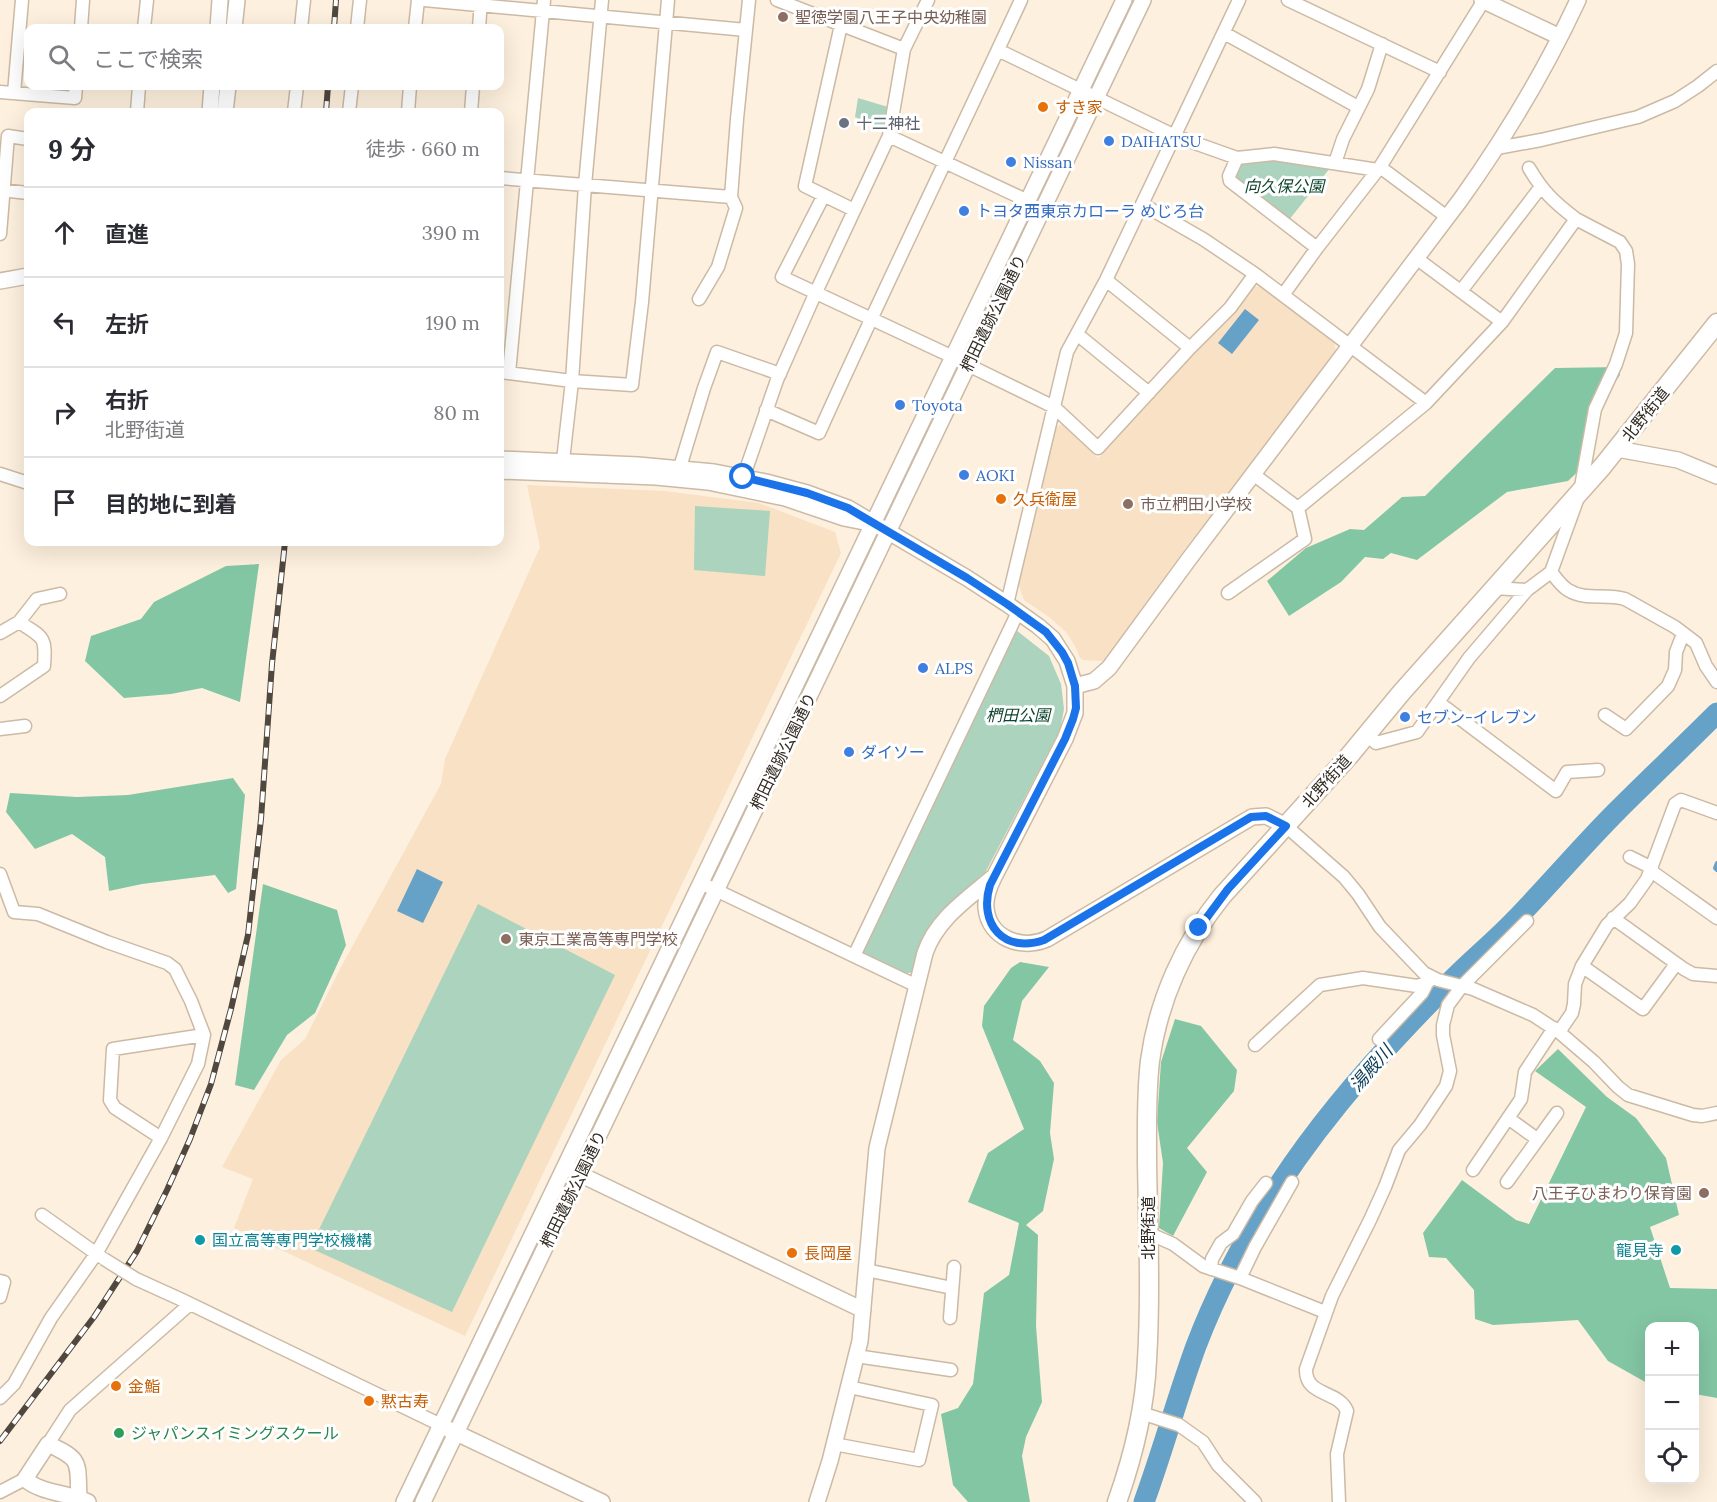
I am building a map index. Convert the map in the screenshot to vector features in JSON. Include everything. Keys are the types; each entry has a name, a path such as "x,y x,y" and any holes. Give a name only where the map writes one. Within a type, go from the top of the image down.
{"main road":[{"name":"北野街道","path":"1117,1502 1141,1413 1147,1362 1148,1083 1154,1041 1164,1003 1185,952 1208,914 1228,889 1367,735 1408,685 1580,492 1717,323"}],"street":[{"path":"14,93 22,0"},
{"path":"81,24 83,0"},
{"path":"144,24 147,0"},
{"path":"218,24 220,0"},
{"path":"234,24 237,0"},
{"path":"301,24 304,0"},
{"path":"357,24 360,0"},
{"path":"415,24 418,0"},
{"path":"424,0 543,5 601,16 746,30"},
{"path":"562,468 572,381 585,185 602,0"},
{"path":"543,5 504,373 632,385 642,302 668,0"},
{"path":"699,299 718,267 736,208 731,197 749,0"},
{"path":"777,0 904,50"},
{"path":"741,482 780,374 889,136 904,50 928,0"},
{"path":"766,410 819,434 870,319 1021,0"},
{"name":"椚田遺跡公園通り","path":"404,1502 1124,0"},
{"name":"椚田遺跡公園通り","path":"423,1502 1143,0"},
{"path":"854,956 1013,608 1067,352 1106,280 1239,0"},
{"path":"1288,0 1440,72"},
{"path":"1283,295 1379,168 1483,0 1560,37"},
{"path":"1075,686 1094,681 1109,668 1447,217 1497,148 1528,97 1578,0"},
{"path":"479,24 481,3"},
{"path":"841,25 805,186 854,210"},
{"path":"1224,33 1358,107"},
{"path":"1335,163 1343,139 1368,89 1382,44"},
{"path":"998,50 1175,136 1237,158 1275,154 1379,168 1447,217"},
{"path":"1497,148 1638,117 1675,101 1717,71"},
{"path":"0,92 75,98 76,90"},
{"path":"137,108 140,90"},
{"path":"210,108 212,90"},
{"path":"225,108 228,90"},
{"path":"294,108 297,90"},
{"path":"349,108 352,90"},
{"path":"408,108 410,90"},
{"path":"471,108 473,90"},
{"path":"0,234 8,136 24,138"},
{"path":"889,136 1028,201"},
{"path":"1237,158 1228,176 1230,181 1317,248"},
{"path":"1367,735 1376,743 1417,732 1469,658 1527,590 1551,572 1580,492 1595,409 1616,364 1626,333 1628,264 1626,251 1620,242 1576,219 1554,202 1540,188 1529,168"},
{"path":"504,178 731,197"},
{"path":"1461,291 1540,188"},
{"path":"2,191 24,194"},
{"path":"824,195 782,277 953,357"},
{"path":"1142,204 1203,239 1255,274 1426,403"},
{"path":"1298,508 1426,403 1502,322 1576,219"},
{"path":"1416,258 1502,322"},
{"path":"968,365 1054,407 1098,448 1230,308 1255,274"},
{"path":"0,280 24,277"},
{"path":"1106,280 1190,348"},
{"path":"1077,334 1149,393"},
{"path":"678,473 717,352 780,374"},
{"path":"1617,449 1678,460 1717,476"},
{"path":"504,460 562,468"},
{"path":"504,471 562,468 678,473 741,482 844,518 873,524 1013,608 1053,639 1067,661 1075,686 1076,708 1070,729 994,877 986,901 991,924 1000,934 1010,940 1033,944 1044,940 1251,817 1266,816 1286,826 1344,877 1380,927 1433,981"},
{"path":"0,474 24,482"},
{"path":"1228,593 1305,538 1298,508 1253,474"},
{"path":"1551,572 1571,592 1590,597 1625,599 1675,627 1696,643 1706,666 1717,682"},
{"path":"1494,588 1527,590"},
{"path":"0,633 19,622 37,599 60,594"},
{"path":"0,696 44,666 45,644 39,634 19,622"},
{"path":"1605,715 1626,729 1668,686 1675,670 1677,652 1683,634"},
{"path":"1438,702 1556,791 1567,772 1598,770"},
{"path":"0,729 25,726"},
{"path":"1473,1170 1521,1099 1525,1072 1572,1012 1575,984 1582,966 1607,925 1640,890 1651,869 1676,804 1681,800 1717,813"},
{"path":"1630,857 1651,869 1717,918"},
{"path":"0,874 14,912 38,914 167,963 175,969 204,1035 198,1064 100,1257 51,1318 14,1384 0,1398"},
{"path":"817,1502 826,1478 860,1341 877,1148 927,947 937,929 953,912 994,877"},
{"path":"701,883 917,986"},
{"path":"1613,918 1692,974 1717,976"},
{"path":"1339,1502 1337,1454 1347,1411 1342,1403 1310,1385 1305,1376 1306,1369 1325,1312 1385,1187 1399,1150 1420,1125 1446,1086 1450,1071 1443,1025 1448,1005 1461,986 1527,921"},
{"path":"1582,966 1643,1009 1676,964"},
{"path":"1255,1045 1320,985 1363,978 1417,986 1433,981 1461,986 1533,1015 1556,1030 1628,1095 1694,1115 1717,1113"},
{"path":"1379,1039 1433,981"},
{"path":"161,1138 115,1108 110,1100 113,1049 204,1035"},
{"path":"1507,1182 1557,1113"},
{"path":"1508,1118 1537,1139"},
{"path":"565,1167 863,1310"},
{"path":"1238,1277 1292,1182"},
{"path":"1214,1270 1212,1259 1221,1243 1233,1234 1252,1201 1266,1183"},
{"path":"42,1215 100,1257 136,1279 602,1502"},
{"path":"1148,1233 1173,1244 1203,1266 1238,1277 1325,1312"},
{"path":"950,1318 954,1268"},
{"path":"866,1270 952,1288"},
{"path":"0,1281 4,1282 0,1297"},
{"path":"0,1492 25,1479 70,1410 190,1304"},
{"path":"856,1356 951,1370"},
{"path":"834,1444 919,1460 932,1405 849,1388"},
{"path":"1141,1413 1179,1425 1203,1442 1218,1465 1255,1502"},
{"path":"25,1479 32,1485 84,1500 76,1461 70,1454 48,1444"}],"shaded area":[{"name":"市立椚田小学校","path":"1260,286 1334,342 1336,351 1185,549 1104,661 1083,660 1066,632 1024,600 1018,583 1056,427 1062,424 1098,458 1188,357 1233,314 1253,287"},
{"name":"東京工業高等専門学校","path":"527,485 664,491 759,503 835,532 841,553 465,1336 234,1228 253,1179 222,1167 281,1060 305,1039 340,969 441,784 445,759 540,547"}],"green space":[{"path":"858,98 888,107 884,130 855,117"},
{"name":"向久保公園","path":"1268,159 1330,168 1289,220 1233,176 1239,164"},
{"path":"1620,367 1620,375 1596,411 1588,462 1568,481 1507,492 1417,560 1391,553 1383,559 1365,557 1341,582 1289,616 1267,581 1306,548 1350,529 1364,530 1402,497 1425,496 1555,368"},
{"path":"695,506 770,511 765,576 694,570"},
{"path":"259,564 240,702 202,688 171,694 124,698 85,661 91,636 141,619 154,602 226,566"},
{"name":"椚田公園","path":"1011,626 1049,656 1061,684 1064,709 1060,730 985,873 937,918 913,972 904,974 856,951"},
{"path":"233,778 245,795 236,889 228,893 215,875 142,884 109,891 105,857 72,834 35,849 6,812 10,793 77,797 128,795"},
{"path":"263,884 337,910 346,945 315,1013 287,1035 254,1090 235,1085"},
{"path":"478,904 615,975 452,1312 310,1248"},
{"path":"1020,962 1049,967 1022,1001 1013,1040 1040,1061 1054,1083 1050,1133 1054,1159 1043,1211 1026,1225 1038,1235 1036,1326 1042,1402 1026,1437 1022,1456 1030,1502 968,1502 953,1485 941,1414 958,1408 973,1384 984,1293 1009,1275 1019,1223 968,1202 988,1153 1024,1129 982,1026 984,1006 1011,968"},
{"path":"1175,1019 1201,1026 1237,1070 1234,1091 1187,1148 1207,1172 1173,1236 1159,1228 1163,1163 1157,1122 1161,1062"},
{"path":"1558,1049 1607,1097 1636,1118 1666,1158 1679,1215 1650,1227 1670,1288 1717,1289 1717,1398 1699,1395 1699,1322 1645,1322 1645,1382 1608,1361 1578,1320 1493,1325 1475,1319 1474,1290 1446,1258 1429,1257 1423,1233 1462,1180 1516,1220 1529,1224 1586,1107 1535,1071"}],"water":[{"path":"1245,309 1259,320 1232,354 1218,343"},
{"path":"417,869 443,882 423,923 397,911"}],"waterway":[{"name":"湯殿川","path":"1144,1502 1206,1321 1263,1209 1311,1138 1394,1040 1508,927 1604,824 1717,713"},
{"path":"1717,863 1715,868 1717,870"}],"railway":[{"path":"334,24 336,0"},
{"path":"326,108 328,90"},
{"path":"0,1441 94,1317 137,1251 190,1139 211,1084 248,935 261,819 272,664 285,546"}],"place":[{"name":"聖徳学園八王子中央幼稚園","path":"783,17"},
{"name":"すき家","path":"1043,107"},
{"name":"十二神社","path":"844,123"},
{"name":"DAIHATSU","path":"1109,141"},
{"name":"Nissan","path":"1011,162"},
{"name":"トヨタ西東京カローラ めじろ台","path":"964,211"},
{"name":"Toyota","path":"900,405"},
{"name":"AOKI","path":"964,475"},
{"name":"久兵衛屋","path":"1001,499"},
{"name":"市立椚田小学校","path":"1128,504"},
{"name":"ALPS","path":"923,668"},
{"name":"セブン-イレブン","path":"1405,717"},
{"name":"ダイソー","path":"849,752"},
{"name":"東京工業高等専門学校","path":"506,939"},
{"name":"八王子ひまわり保育園","path":"1704,1193"},
{"name":"国立高等専門学校機構","path":"200,1240"},
{"name":"龍見寺","path":"1676,1250"},
{"name":"長岡屋","path":"792,1253"},
{"name":"金鮨","path":"116,1386"},
{"name":"黙古寿","path":"369,1401"},
{"name":"ジャパンスイミングスクール","path":"119,1433"}],"route":[{"path":"743,477 807,493 848,508 1007,604 1046,632 1062,652 1072,673 1075,686 1075,713 1070,729 990,885 986,908 989,921 997,932 1017,943 1033,944 1044,940 1251,817 1266,816 1286,826 1228,889 1199,928"}]}
